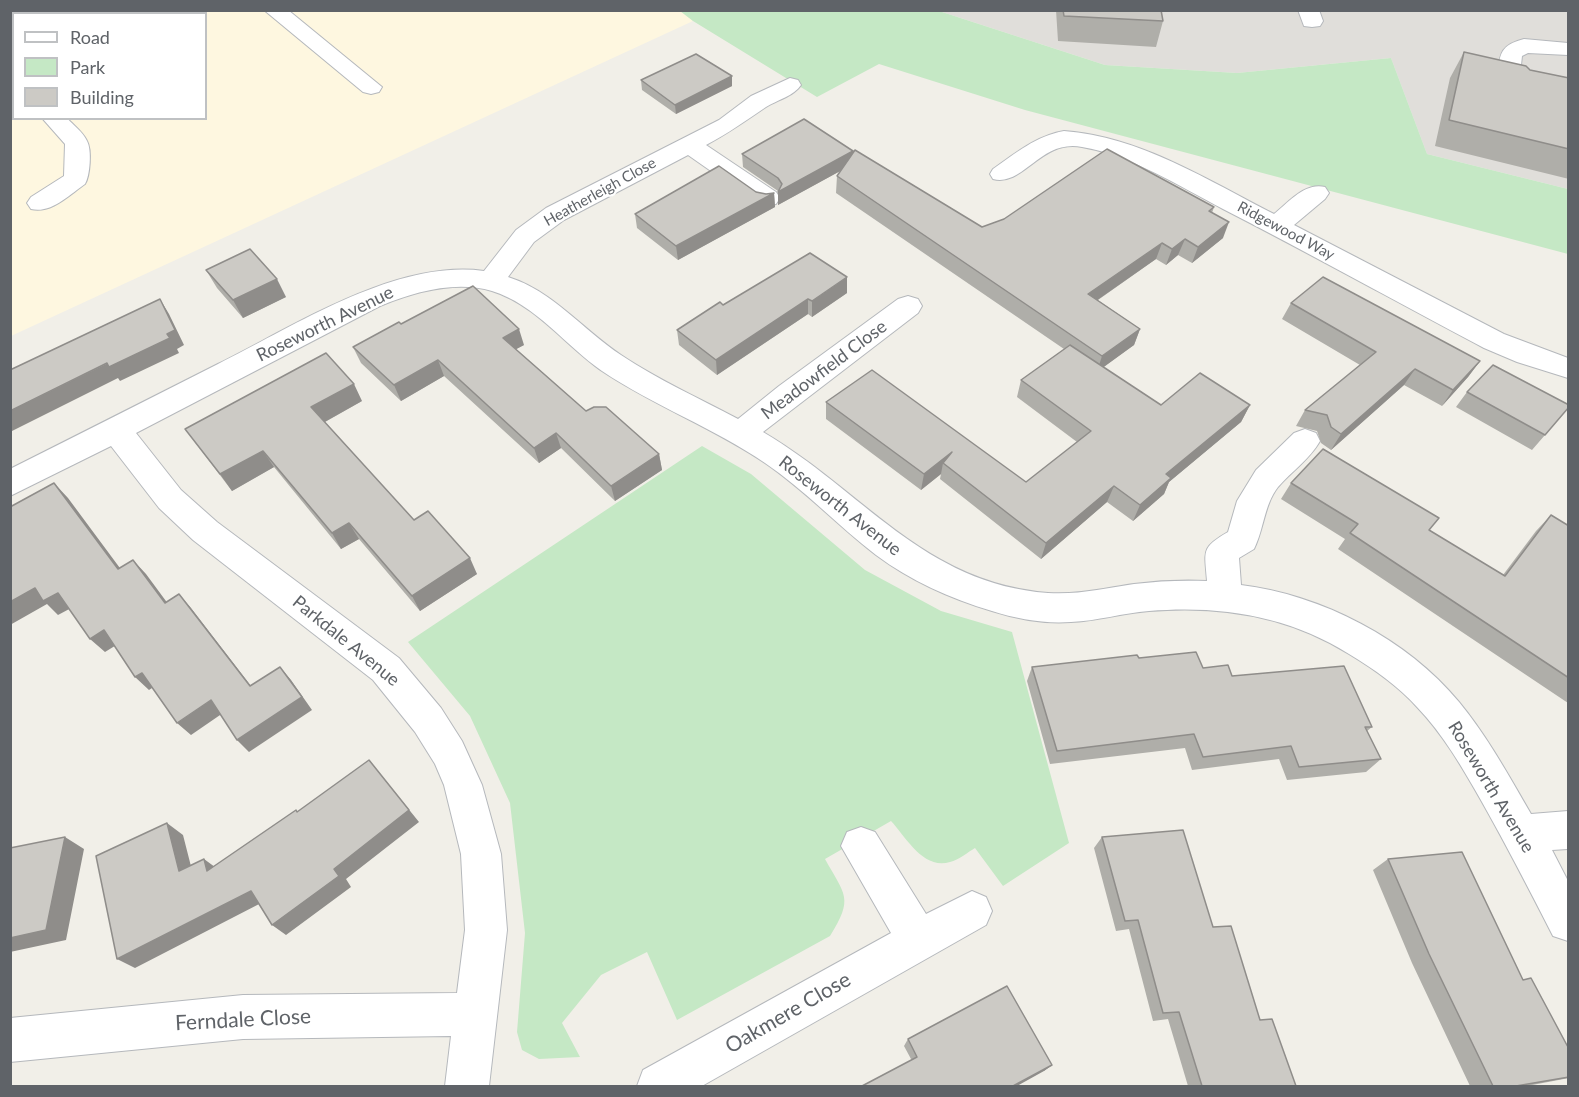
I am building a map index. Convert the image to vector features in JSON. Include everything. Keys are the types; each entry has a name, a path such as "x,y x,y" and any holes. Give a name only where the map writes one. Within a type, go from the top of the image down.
{"street":[{"path":"274,10 370,87"},
{"path":"1569,49 1524,46 1512,53 1508,76 1523,88 1569,98"},
{"name":"Heatherleigh Close","path":"491,281 513,250 539,225 555,214 727,125 759,101 790,85"},
{"path":"40,203 76,179 77,143 55,120"},
{"name":"Ridgewood Way","path":"1002,174 1053,140 1076,138 1107,146 1174,174 1494,341 1527,355 1569,368"},
{"path":"688,144 767,198"},
{"path":"1276,226 1316,193"},
{"name":"Roseworth Avenue","path":"10,484 370,299 394,289 437,279 462,278 491,281 515,288 536,301 567,329 636,379 740,434 793,466 886,545 952,582 988,596 1033,606 1068,608 1150,597 1225,595 1282,608 1348,635 1393,664 1434,699 1462,732 1569,921"},
{"name":"Meadowfield Close","path":"740,434 789,394 908,306"},
{"name":"Parkdale Avenue","path":"117,431 170,499 205,531 386,669 428,720 449,753 463,785 481,855 486,930 467,1086"},
{"path":"1225,595 1222,552 1242,540 1253,501 1267,479 1305,441"},
{"path":"1521,834 1569,830"},
{"path":"861,846 918,939"},
{"name":"Oakmere Close","path":"659,1086 972,910"},
{"name":"Ferndale Close","path":"10,1040 243,1017 477,1014"}],"shaded area":[{"path":"680,10 693,21 11,336 10,11"},
{"path":"939,11 1568,11 1568,189 1427,154 1391,58 1237,73 1105,65"}],"green space":[{"path":"680,11 939,11 1105,65 1237,73 1391,58 1427,154 1568,189 1568,254 1025,110 879,64 817,97"},
{"path":"702,446 751,474 865,570 941,611 1012,632 1069,843 1003,886 975,848 953,861 940,863 932,861 923,857 891,821 825,859 844,897 842,913 830,936 677,1020 647,952 601,975 562,1023 580,1057 539,1059 522,1050 517,1032 525,933 510,803 470,716 408,642"}],"building":[{"path":"1063,10 1161,10 1163,21 1064,16"},
{"path":"1464,52 1569,78 1569,149 1449,120"},
{"path":"696,54 732,76 675,105 641,80"},
{"path":"804,119 853,151 778,192 782,184 778,178 742,154"},
{"path":"1107,149 1214,207 1209,211 1229,222 1198,247 1185,239 1172,249 1162,243 1088,294 1140,329 1102,356 837,176 855,150 982,227 1004,219"},
{"path":"719,166 756,192 774,193 676,246 635,214"},
{"path":"250,249 277,279 233,300 206,270"},
{"path":"810,253 847,277 812,301 808,299 716,360 677,330 720,302 723,305"},
{"path":"1323,277 1480,361 1453,390 1415,369 1341,434 1331,427 1327,415 1305,410 1376,352 1291,303"},
{"path":"473,286 519,329 503,338 586,411 594,407 606,407 659,454 611,486 556,433 534,448 438,360 394,385 353,347"},
{"path":"160,299 175,330 167,334 170,338 109,367 107,363 10,411 10,370"},
{"path":"1070,345 1161,405 1200,373 1250,405 1166,474 1171,478 1140,505 1114,486 1046,543 943,463 952,452 924,474 826,402 872,370 1026,482 1091,431 1021,380"},
{"path":"326,353 354,384 311,407 414,520 428,511 470,558 412,596 349,523 332,533 263,451 220,474 185,429"},
{"path":"1493,365 1569,405 1545,435 1467,392"},
{"path":"1323,449 1439,518 1429,530 1505,576 1551,515 1569,526 1569,678 1350,533 1358,524 1291,483"},
{"path":"54,483 118,569 133,560 165,603 179,594 250,686 280,667 302,697 237,740 211,700 177,723 142,673 135,677 104,630 90,639 58,593 43,601 35,588 10,602 10,507"},
{"path":"1196,652 1203,668 1228,665 1232,676 1344,666 1372,727 1365,727 1381,759 1299,767 1291,746 1203,757 1194,734 1057,751 1032,667 1137,655 1139,658"},
{"path":"369,760 409,810 334,869 339,876 272,925 251,891 117,959 96,856 167,823 179,871 204,859 207,871 296,810 297,812"},
{"path":"1183,830 1213,927 1231,926 1260,1020 1272,1019 1296,1086 1202,1086 1179,1012 1163,1013 1138,920 1125,921 1102,837"},
{"path":"65,837 46,930 10,938 10,848"},
{"path":"1462,852 1523,980 1531,978 1569,1049 1569,1077 1516,1086 1493,1086 1429,954 1388,859"},
{"path":"1007,986 1052,1065 1013,1086 862,1086 917,1057 908,1039"}]}
